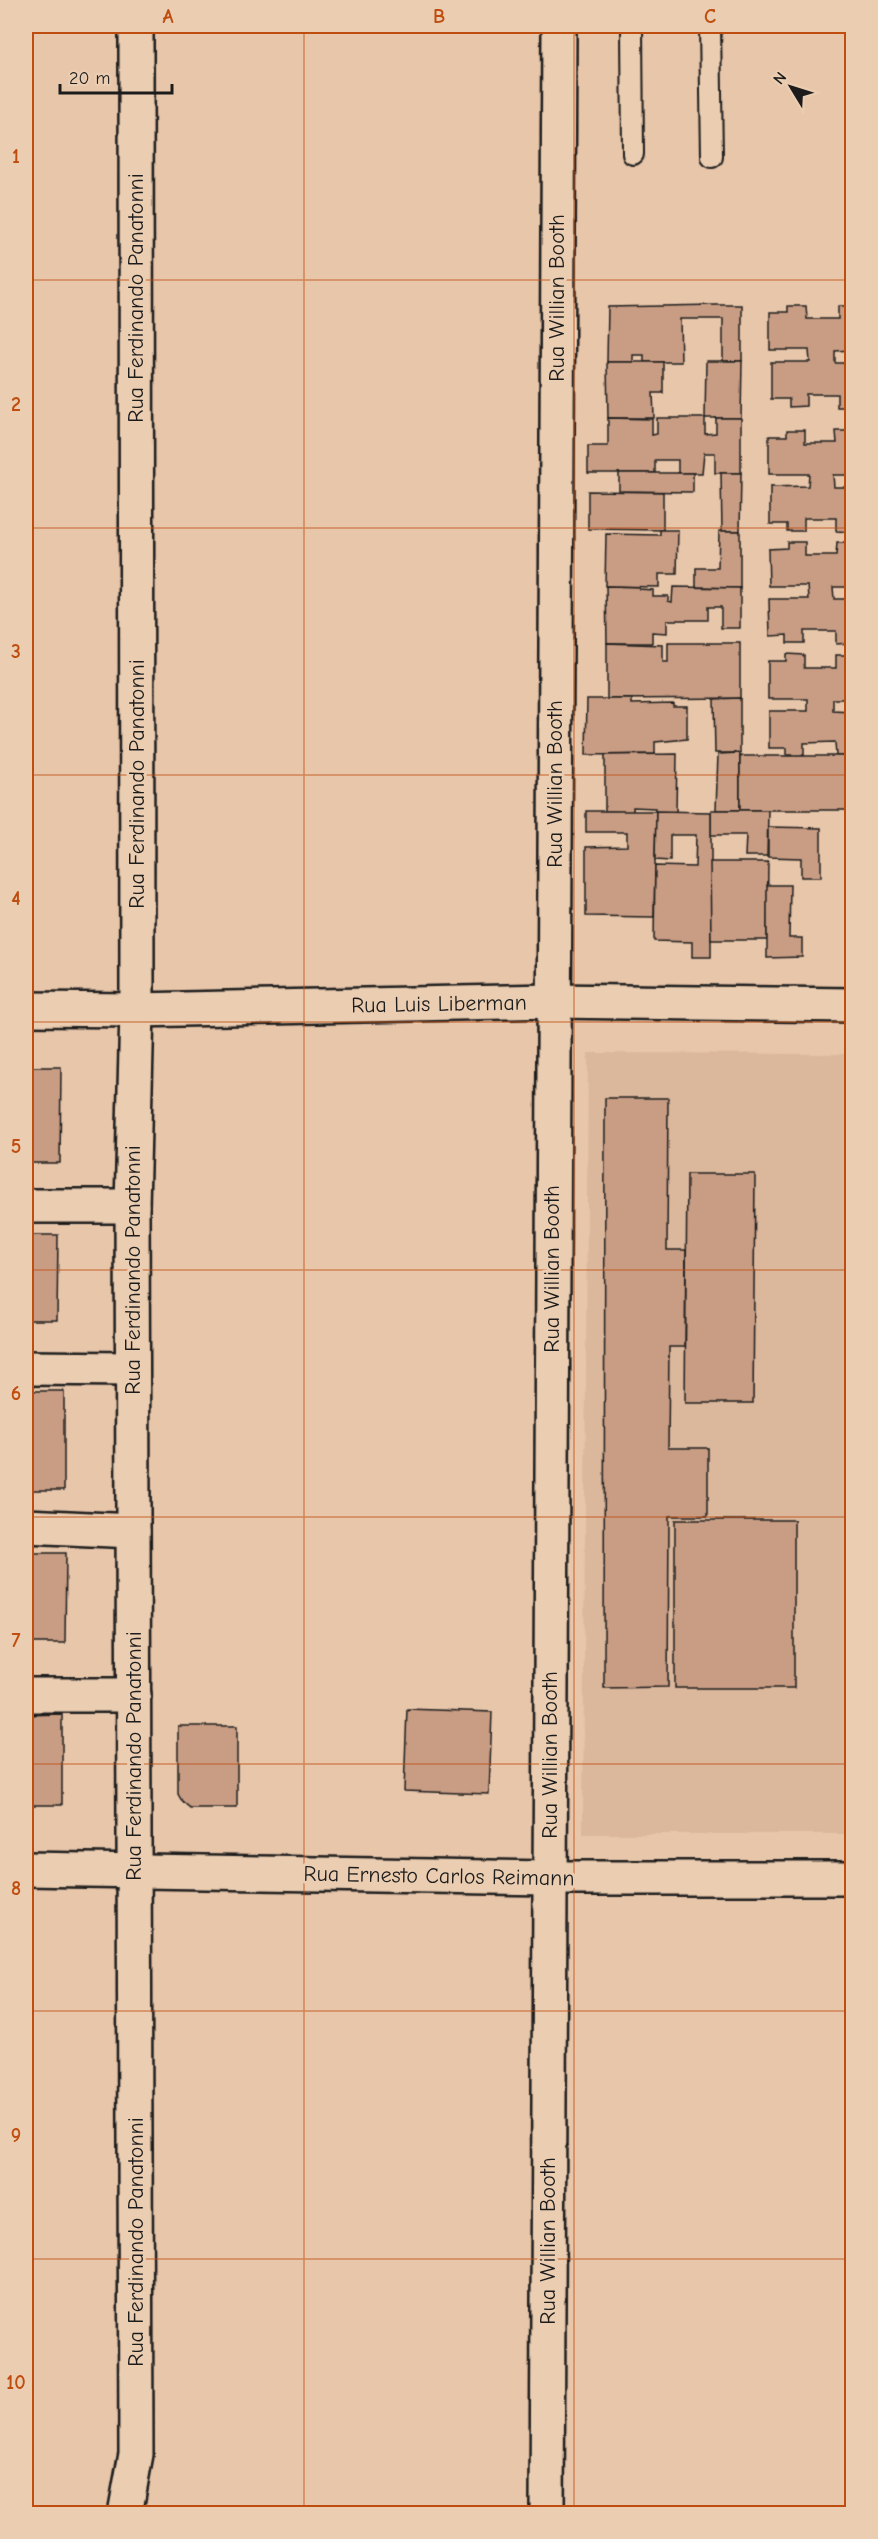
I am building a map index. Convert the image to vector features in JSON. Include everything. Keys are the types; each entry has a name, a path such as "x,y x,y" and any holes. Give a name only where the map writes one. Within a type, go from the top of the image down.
{"street":[{"name":"Rua Ferdinando Panatonni","path":"125,2514 136,2454 132,1206 137,1011 136,26"},
{"name":"Rua Willian Booth","path":"547,2514 559,26"},
{"name":"Rua Luis Liberman","path":"26,1009 137,1011 554,1001 852,1005"},
{"path":"26,1206 132,1206"},
{"path":"26,1368 132,1369"},
{"path":"26,1526 133,1531"},
{"path":"26,1695 134,1695"},
{"name":"Rua Ernesto Carlos Reimann","path":"26,1869 549,1878 852,1878"}],"lane":[{"path":"632,26 633,154"},
{"path":"710,26 712,157"}],"shaded area":[{"path":"588,1053 852,1054 852,1834 583,1834"}],"building":[{"path":"742,305 742,361 723,361 723,319 680,319 681,362 644,362 644,355 633,355 633,362 607,362 608,307"},
{"path":"788,306 806,306 807,319 838,319 838,306 852,306 852,350 835,351 835,363 852,363 852,407 837,407 837,394 806,394 806,406 789,407 789,399 771,399 771,362 810,362 809,350 770,350 770,312 788,312"},
{"path":"706,361 742,361 741,418 705,418"},
{"path":"607,362 663,362 663,393 653,393 654,418 608,418"},
{"path":"608,418 652,419 652,435 657,434 657,418 705,418 705,434 716,433 716,418 741,418 741,473 715,473 715,453 704,453 702,473 678,473 678,460 655,460 655,473 588,473 588,446 608,446"},
{"path":"787,430 805,430 805,443 837,443 836,431 852,431 852,475 833,475 834,487 852,487 852,532 836,531 836,518 804,518 804,531 787,531 787,524 770,524 770,487 808,486 809,474 769,474 769,436 787,436"},
{"path":"619,473 693,473 693,492 619,491"},
{"path":"721,473 741,473 740,531 722,531"},
{"path":"588,491 663,492 663,530 588,529"},
{"path":"660,530 678,530 677,574 659,574 659,587 605,586 606,534 660,535"},
{"path":"719,531 740,531 740,588 696,587 696,568 718,568"},
{"path":"787,542 805,542 805,556 836,556 837,543 852,543 852,587 833,587 834,599 852,599 852,643 836,644 836,631 804,631 804,643 787,643 787,635 770,636 769,599 809,599 808,586 769,586 768,549 787,548"},
{"path":"606,586 639,587 639,589 653,590 653,596 668,596 668,601 672,602 673,587 740,588 740,628 721,628 721,607 708,607 708,620 667,620 667,633 652,632 652,643 607,643"},
{"path":"607,643 663,645 663,662 668,662 668,643 740,643 740,698 607,699"},
{"path":"786,654 804,655 804,668 836,668 836,655 852,655 852,699 833,699 833,711 852,712 852,756 836,756 835,742 804,743 804,755 787,755 787,748 769,748 769,711 808,711 808,699 768,699 768,661 786,661"},
{"path":"740,698 740,753 715,753 714,699"},
{"path":"587,699 632,699 632,704 673,703 673,706 687,706 687,739 655,742 655,754 586,755"},
{"path":"740,753 740,810 716,810 718,754"},
{"path":"677,754 676,812 655,812 655,808 633,807 633,812 605,811 605,755"},
{"path":"740,756 852,756 852,810 740,810"},
{"path":"711,810 768,810 767,856 745,856 746,835 711,835"},
{"path":"586,811 656,811 654,917 586,916 586,847 627,846 627,832 586,832"},
{"path":"656,811 711,812 711,957 692,957 692,942 654,941 655,866 695,867 696,835 670,835 670,861 655,860"},
{"path":"768,827 821,828 821,877 801,877 801,858 768,857"},
{"path":"710,862 768,862 767,940 711,940"},
{"path":"767,885 790,885 789,938 802,938 802,957 767,958"},
{"path":"26,1067 61,1067 60,1163 26,1163"},
{"path":"605,1098 668,1098 667,1250 686,1250 685,1347 669,1347 668,1448 708,1448 708,1516 669,1516 668,1687 604,1688"},
{"path":"687,1174 755,1174 753,1403 685,1403"},
{"path":"26,1235 58,1235 57,1320 26,1320"},
{"path":"26,1391 64,1391 64,1490 26,1490"},
{"path":"675,1520 794,1520 794,1688 675,1688"},
{"path":"26,1553 66,1553 65,1643 26,1643"},
{"path":"407,1709 492,1712 489,1794 404,1791"},
{"path":"62,1714 62,1805 26,1805 26,1715"},
{"path":"178,1726 237,1726 237,1808 190,1808 182,1801 178,1794"}]}
